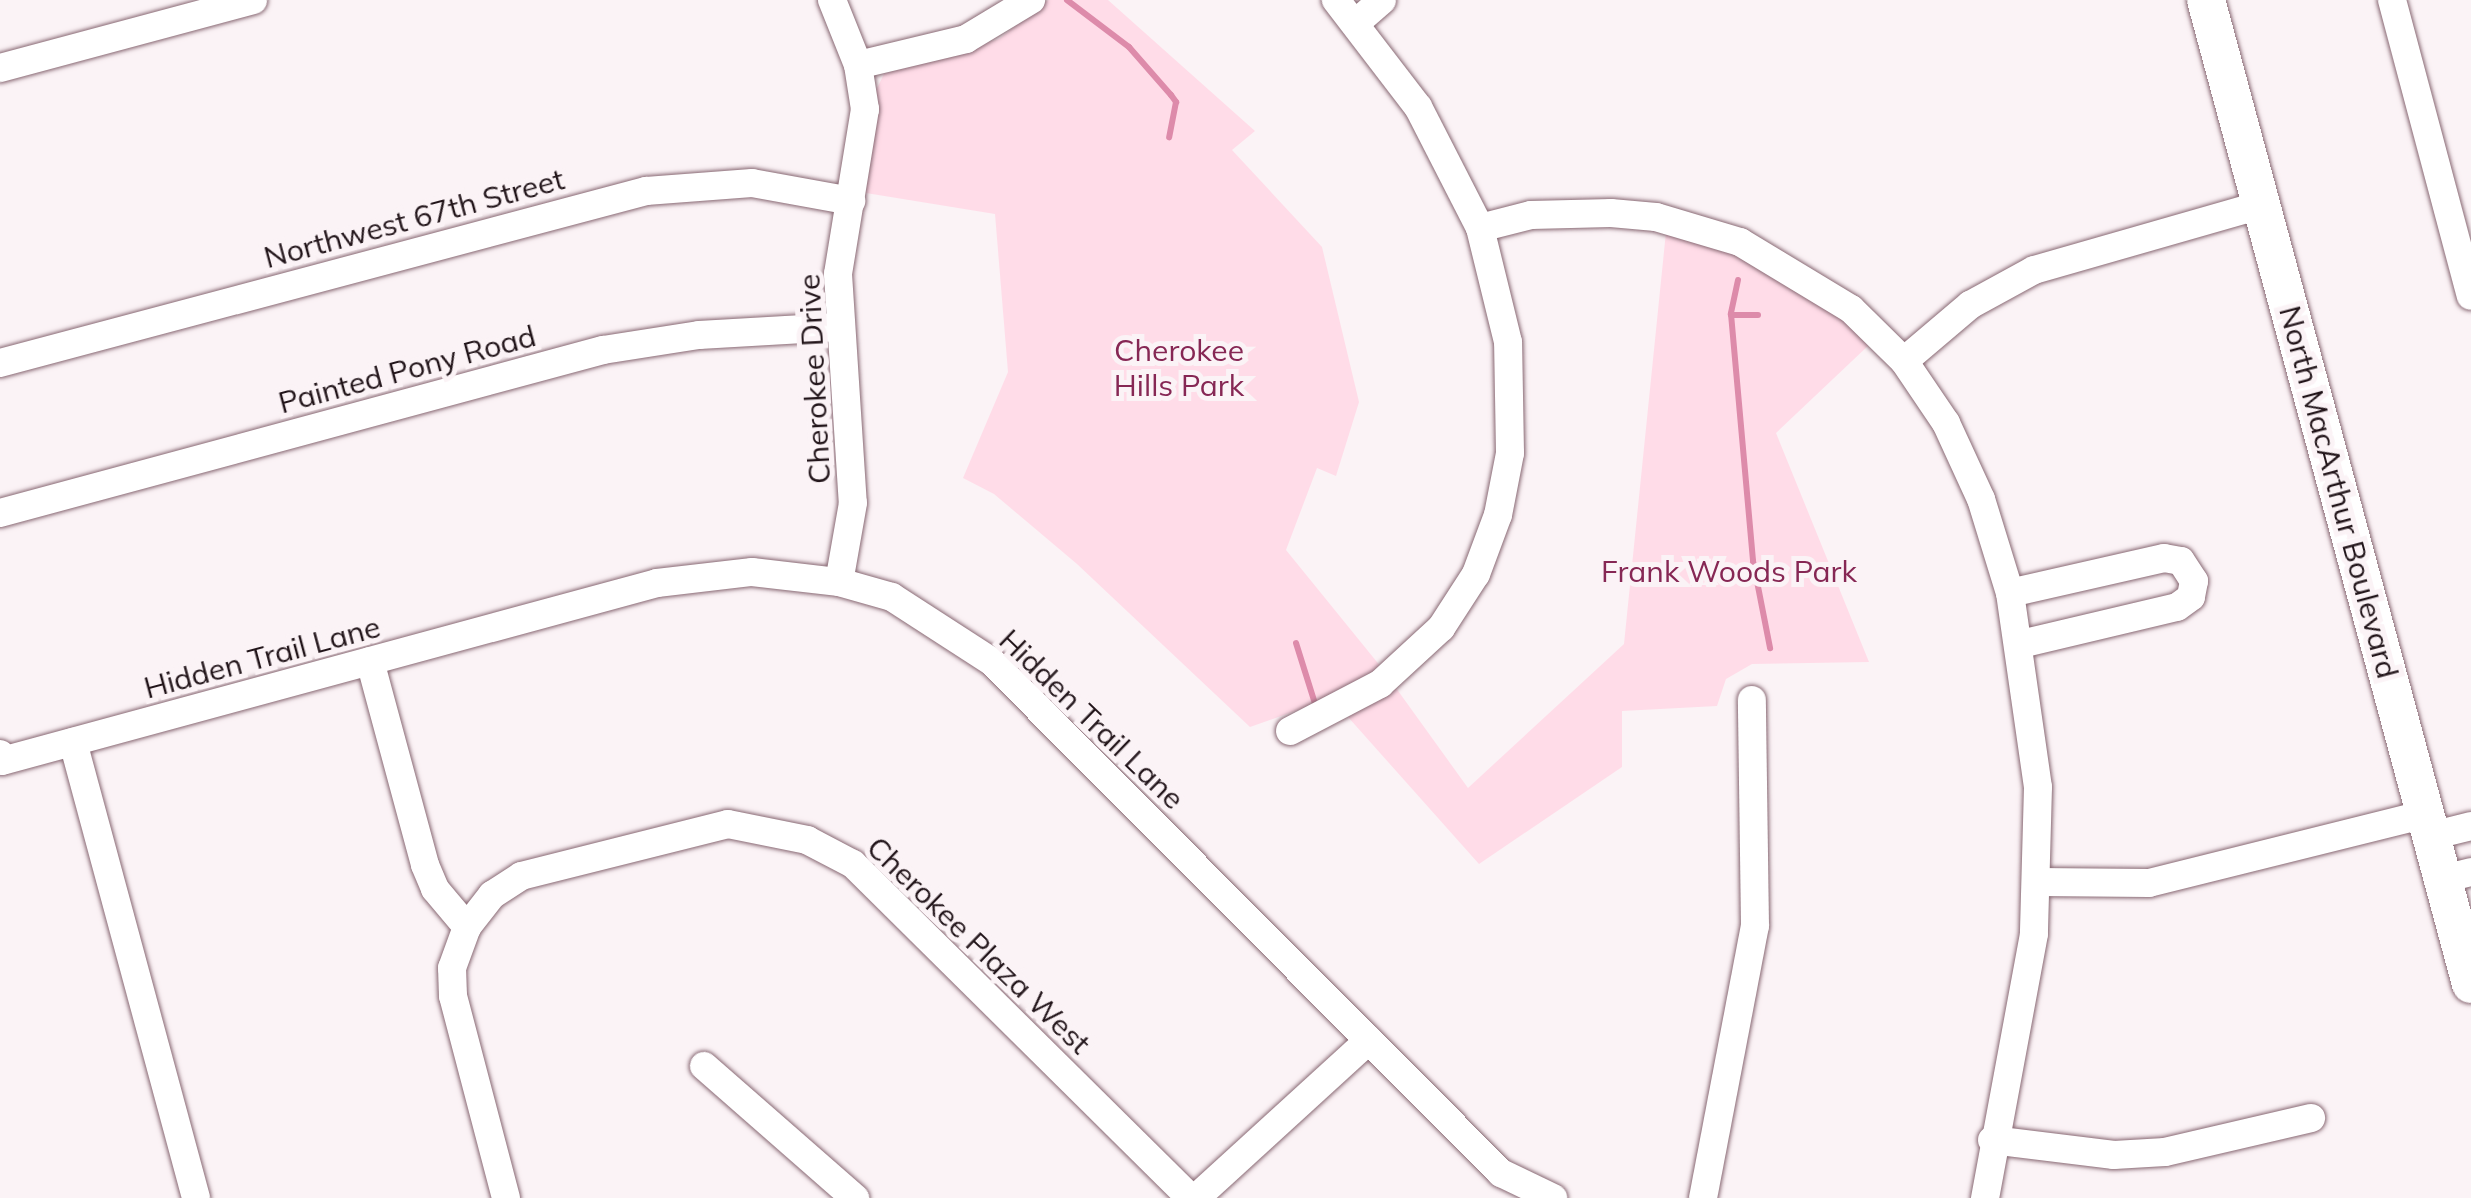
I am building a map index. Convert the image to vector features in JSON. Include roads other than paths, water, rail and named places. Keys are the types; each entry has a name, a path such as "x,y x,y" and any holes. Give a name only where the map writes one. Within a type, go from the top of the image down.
{"main road":[{"name":"North MacArthur Boulevard","path":"2206,0 2428,825 2457,875 2471,984"}],"street":[{"path":"0,68 253,0"},
{"name":"Cherokee Drive","path":"832,0 858,65 865,129 850,201 838,328 852,503 840,582"},
{"path":"858,65 966,39 1031,0"},
{"path":"1290,731 1380,684 1422,649 1460,600 1487,546 1504,486 1511,402 1502,304 1480,228 1418,107 1357,22 1336,0"},
{"path":"1357,22 1382,0"},
{"path":"2392,0 2471,296"},
{"name":"Northwest 67th Street","path":"0,363 680,185 752,184 850,201"},
{"path":"1904,361 1970,304 2034,270 2262,205"},
{"path":"1480,228 1531,215 1611,212 1716,233 1826,289 1904,361 1962,454 2010,592 2021,644 2038,786 2038,882 2026,979 1992,1140 1985,1198"},
{"name":"Painted Pony Road","path":"0,512 603,350 699,335 838,328"},
{"path":"2010,592 2164,558 2181,561 2194,581 2191,597 2177,606 2021,644"},
{"name":"Hidden Trail Lane","path":"1,758 687,577 752,572 840,582 892,597 1002,671 1501,1172 1553,1198"},
{"path":"370,661 425,865 467,927 452,968 453,996 506,1198"},
{"path":"1703,1198 1755,926 1752,700"},
{"path":"73,742 196,1198"},
{"path":"2038,882 2149,884 2428,825 2471,826"},
{"name":"Cherokee Plaza West","path":"467,927 492,895 521,876 676,833 751,826 807,840 873,881 1193,1198"},
{"path":"1193,1198 1368,1040"},
{"path":"704,1066 855,1198"},
{"path":"1992,1140 2114,1155 2165,1152 2311,1118"}],"waterway":[{"path":"1067,0 1129,47 1171,95 1176,102 1169,137"},
{"path":"1738,280 1731,314 1753,561 1770,648"},
{"path":"1731,315 1758,315"},
{"path":"1296,643 1316,707"}],"park label":[{"name":"Cherokee Hills Park","path":"1179,367"},
{"name":"Frank Woods Park","path":"1729,571"}]}
